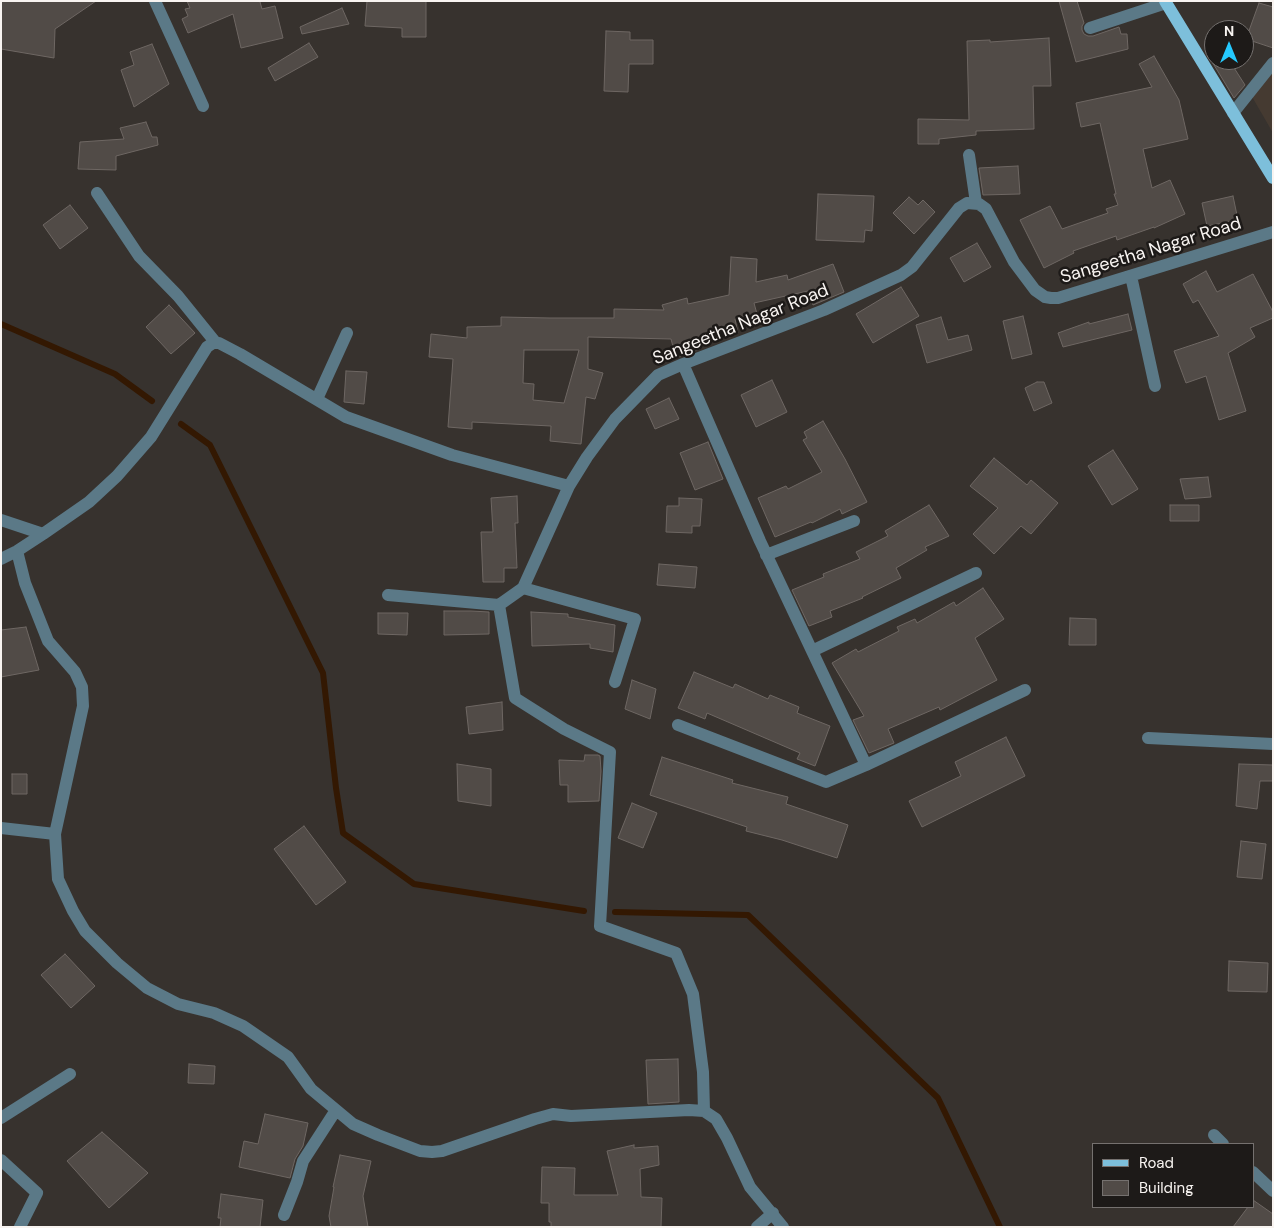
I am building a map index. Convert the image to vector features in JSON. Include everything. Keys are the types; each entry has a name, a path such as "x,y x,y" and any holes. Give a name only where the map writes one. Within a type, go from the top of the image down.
{"main road":[{"path":"1165,2 1273,178"}],"street":[{"path":"155,1 203,106"},
{"path":"1090,28 1165,2"},
{"path":"1233,113 1273,63"},
{"path":"969,155 976,204"},
{"path":"97,193 139,256 178,296 216,343 240,354 346,417 452,455 569,486"},
{"name":"Sangeetha Nagar Road","path":"523,588 569,486 587,457 615,418 658,375 824,310 901,275 912,267 959,208 967,203 976,204 986,209 1014,262 1035,290 1045,297 1058,298 1273,232"},
{"path":"1131,276 1155,386"},
{"path":"317,399 348,333"},
{"path":"1,558 17,551 89,502 117,476 151,437 208,347 216,343"},
{"path":"683,364 766,555 866,765"},
{"path":"1,520 43,534"},
{"path":"766,555 854,521"},
{"path":"17,551 25,583 48,641 74,672 82,687 83,706 55,834 58,879 85,931 112,958 147,988 178,1004 214,1013 243,1026 288,1056 311,1089 353,1124 420,1150 442,1151 553,1114 571,1116 689,1110 704,1111 716,1119 750,1187 783,1227"},
{"path":"812,651 976,573"},
{"path":"388,595 499,605 523,588 634,619 615,682"},
{"path":"499,605 515,698 564,729 610,752 600,926 676,953 693,994 702,1072 704,1111"},
{"path":"678,725 826,782 1025,690"},
{"path":"1148,738 1273,744"},
{"path":"1,828 55,834"},
{"path":"1,1118 70,1074"},
{"path":"284,1215 303,1161 336,1110"},
{"path":"1,1160 37,1194 20,1227"},
{"path":"1254,1173 1273,1191"},
{"path":"757,1227 773,1213"}],"shaded area":[{"path":"1273,68 1273,133 1251,95"}],"building":[{"path":"1,1 96,1 55,29 54,58 1,49"},
{"path":"187,1 262,1 260,2 262,9 275,6 283,38 241,48 233,14 188,33 182,19 188,16 185,9 190,8"},
{"path":"367,1 426,1 426,37 402,37 402,28 365,26"},
{"path":"1059,1 1077,1 1084,23 1082,30 1088,36 1119,27 1121,34 1127,34 1128,49 1076,62"},
{"path":"1259,3 1273,7 1273,48 1254,42 1253,20"},
{"path":"342,8 349,24 302,34 300,27"},
{"path":"606,31 630,32 630,40 653,40 653,64 629,64 628,92 604,91"},
{"path":"1049,38 1051,86 1033,86 1034,129 976,131 976,135 939,139 939,144 918,144 918,119 969,120 967,41 990,40 990,42"},
{"path":"309,43 318,57 275,81 268,68"},
{"path":"152,44 169,84 134,107 121,70 134,65 130,52"},
{"path":"1154,56 1179,100 1188,139 1143,149 1152,188 1170,180 1185,214 1154,228 1117,240 1116,236 1073,251 1074,253 1044,268 1020,220 1050,206 1062,229 1108,213 1106,209 1118,205 1114,194 1116,194 1100,123 1081,127 1076,103 1152,87 1139,64"},
{"path":"1217,70 1235,70 1245,85 1234,98"},
{"path":"146,122 152,137 157,137 158,145 116,156 116,170 78,169 80,142 124,139 120,128"},
{"path":"1018,166 1020,194 983,195 979,168"},
{"path":"818,194 874,196 872,231 865,230 864,242 816,240"},
{"path":"1233,196 1238,220 1207,226 1202,203"},
{"path":"909,197 918,205 923,200 935,212 914,234 893,213"},
{"path":"70,205 88,228 60,249 43,225"},
{"path":"977,243 991,267 964,282 950,258"},
{"path":"731,257 757,259 756,282 787,275 788,280 833,264 844,292 813,305 808,291 754,303 757,314 735,319 738,333 698,342 700,349 676,358 671,339 588,337 588,369 603,373 595,399 586,397 581,444 550,441 551,426 472,422 472,429 448,427 453,359 429,357 431,334 467,338 467,327 501,326 501,317 614,318 614,309 664,310 662,305 687,298 688,304 729,295","holes":["524,350 579,350 564,403 533,400 534,384 523,383"]},
{"path":"1206,271 1217,292 1253,274 1273,312 1273,318 1250,328 1255,337 1228,353 1246,411 1219,420 1206,376 1186,383 1174,351 1219,336 1198,300 1193,303 1183,284"},
{"path":"901,287 919,316 873,343 856,314"},
{"path":"169,305 195,333 171,354 146,327"},
{"path":"1128,314 1132,330 1063,347 1058,333 1089,322 1089,324"},
{"path":"1023,316 1032,354 1012,359 1003,321"},
{"path":"941,317 948,340 968,335 972,350 927,363 916,325"},
{"path":"346,371 367,372 364,404 344,402"},
{"path":"772,380 787,412 756,427 741,395"},
{"path":"1037,382 1044,382 1052,403 1034,411 1025,388"},
{"path":"669,398 679,419 655,429 646,409"},
{"path":"823,421 867,502 842,514 840,509 812,523 775,537 758,498 786,486 788,489 822,472 803,440 807,438 804,432"},
{"path":"708,442 723,479 695,490 680,453"},
{"path":"1113,450 1138,489 1112,505 1088,466"},
{"path":"994,458 1027,485 1031,480 1058,503 1031,534 1021,526 994,554 973,534 998,508 970,486"},
{"path":"1208,477 1211,497 1185,499 1180,479"},
{"path":"517,496 518,523 515,523 517,568 504,568 504,582 483,582 481,532 493,532 491,498"},
{"path":"679,498 702,499 700,526 692,526 692,533 666,532 667,506 679,506"},
{"path":"929,505 949,536 925,547 927,550 896,568 901,578 863,598 830,611 832,617 809,626 792,590 824,577 823,574 860,559 856,552 888,536 885,531"},
{"path":"1170,505 1199,505 1199,521 1170,521"},
{"path":"659,564 697,567 695,588 657,585"},
{"path":"983,588 1004,619 975,638 997,680 940,710 939,707 888,729 894,743 869,753 853,720 864,716 832,663 856,649 858,652 899,631 897,627 915,619 917,623 954,602 956,606"},
{"path":"444,611 489,612 489,634 444,635"},
{"path":"531,612 568,614 568,617 615,625 613,652 590,648 590,644 532,646"},
{"path":"378,613 408,613 407,635 378,634"},
{"path":"1070,618 1096,619 1096,645 1069,645"},
{"path":"26,627 39,670 1,677 1,630"},
{"path":"694,672 733,688 735,684 768,699 770,695 799,707 797,713 830,726 815,766 797,759 800,753 707,713 705,719 678,708"},
{"path":"632,680 656,689 650,719 625,709"},
{"path":"502,702 503,730 469,734 466,707"},
{"path":"1006,737 1025,776 922,827 909,801 961,776 955,762"},
{"path":"585,755 600,756 599,801 568,802 568,785 560,785 559,760 584,761"},
{"path":"662,757 733,780 732,783 788,797 786,804 848,825 837,858 782,840 746,831 747,827 650,795"},
{"path":"457,764 491,769 491,806 458,801"},
{"path":"1239,764 1273,765 1273,781 1260,781 1257,809 1236,806"},
{"path":"12,774 27,774 27,794 12,794"},
{"path":"632,803 657,813 643,848 618,838"},
{"path":"304,826 346,882 316,905 274,849"},
{"path":"1241,841 1266,844 1262,879 1237,877"},
{"path":"65,954 95,986 71,1008 41,975"},
{"path":"1229,961 1268,963 1267,992 1228,991"},
{"path":"678,1059 679,1102 648,1104 646,1060"},
{"path":"189,1064 215,1066 214,1084 188,1083"},
{"path":"265,1114 308,1123 303,1146 295,1159 290,1178 239,1167 244,1141 258,1144"},
{"path":"102,1132 148,1173 109,1208 67,1161"},
{"path":"634,1145 634,1148 658,1146 659,1165 640,1169 641,1197 662,1198 661,1227 551,1227 551,1222 549,1222 549,1203 541,1203 542,1167 575,1168 574,1195 618,1195 607,1151"},
{"path":"340,1155 371,1161 363,1196 368,1227 331,1227 329,1216"},
{"path":"221,1194 263,1200 260,1227 220,1227 221,1218 218,1218"},
{"path":"1254,1201 1273,1214 1273,1227 1233,1227 1247,1208 1254,1208"}],"waterway":[{"path":"1,324 115,374 152,401"},
{"path":"181,424 210,445 323,673 343,833 414,884 584,911"},
{"path":"615,912 748,915 938,1098 1000,1227"}]}
